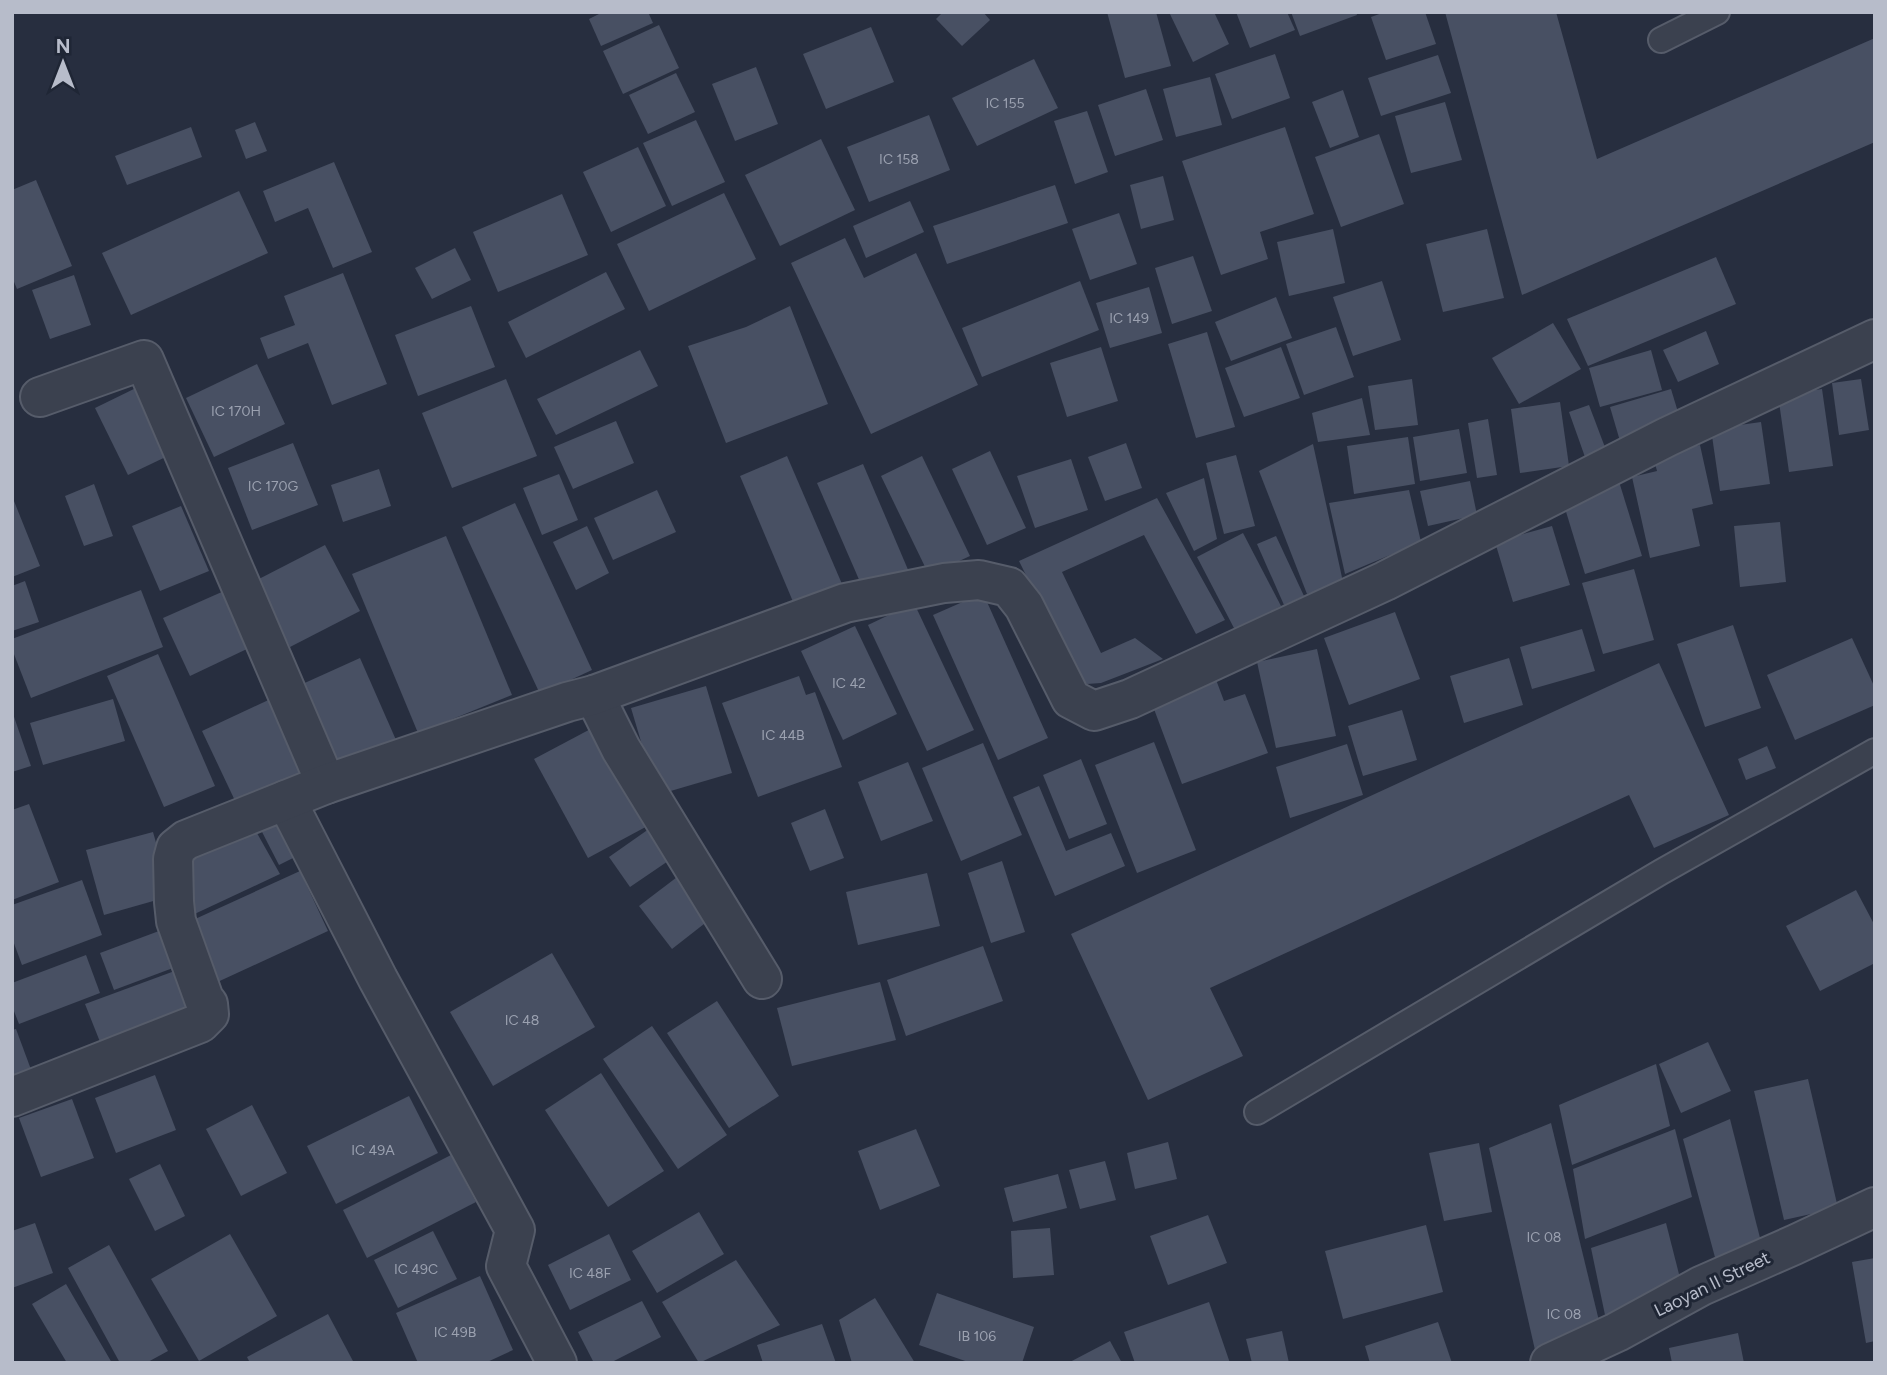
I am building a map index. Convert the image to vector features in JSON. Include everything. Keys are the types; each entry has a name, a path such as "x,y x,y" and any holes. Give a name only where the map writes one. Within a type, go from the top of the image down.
{"street":[{"path":"12,1097 200,1023 209,1014 208,1004 176,921 173,859 176,848 186,840 326,785 594,695 845,603 944,583 979,580 1009,586 1024,606 1071,699 1094,711 1129,699 1385,581 1667,436 1875,339"},
{"path":"40,397 144,360 326,785"},
{"path":"594,695 621,749 762,979"},
{"path":"286,800 378,979 515,1230 506,1266 557,1363"},
{"name":"Laoyan II Street","path":"1550,1363 1617,1332 1701,1286 1875,1207"}],"lane":[{"path":"1661,40 1717,12"},
{"path":"1257,1112 1661,872 1875,751"}],"building":[{"path":"603,12 648,12 653,23 601,46 589,19"},
{"path":"943,12 983,12 990,20 962,46 936,19"},
{"path":"1107,12 1156,12 1171,66 1125,78"},
{"path":"1169,12 1214,12 1229,44 1193,62"},
{"path":"1236,12 1287,12 1295,30 1250,48"},
{"path":"1291,12 1356,12 1357,15 1300,36"},
{"path":"1385,12 1425,12 1436,44 1386,60 1371,17"},
{"path":"1445,12 1556,12 1597,159 1875,38 1875,142 1522,295"},
{"path":"659,25 679,68 623,94 603,51"},
{"path":"871,27 894,82 826,109 803,54"},
{"path":"1275,54 1290,98 1232,119 1215,74"},
{"path":"1438,55 1451,93 1381,116 1368,78"},
{"path":"1034,59 1058,108 977,146 952,98"},
{"path":"756,67 778,124 735,141 712,84"},
{"path":"676,73 695,112 648,134 629,95"},
{"path":"1210,77 1222,125 1176,137 1163,89"},
{"path":"1146,89 1163,140 1115,156 1098,105"},
{"path":"1343,90 1359,137 1330,148 1312,102"},
{"path":"1445,102 1462,160 1411,173 1395,116"},
{"path":"1087,111 1108,172 1075,184 1054,121"},
{"path":"929,115 950,170 869,202 847,147"},
{"path":"696,120 725,182 672,206 643,143"},
{"path":"255,122 267,151 246,159 235,130"},
{"path":"191,127 202,157 127,185 115,156"},
{"path":"1285,127 1314,214 1260,232 1268,259 1221,275 1182,161"},
{"path":"1379,134 1404,204 1341,227 1315,157"},
{"path":"821,139 855,210 780,246 745,175"},
{"path":"638,147 666,206 611,232 583,172"},
{"path":"334,162 372,252 333,268 308,208 275,222 263,191"},
{"path":"1163,176 1174,220 1141,229 1130,185"},
{"path":"36,180 72,266 17,289 12,277 12,190"},
{"path":"1055,185 1068,223 947,264 933,226"},
{"path":"239,191 268,253 131,315 102,253"},
{"path":"724,193 756,259 649,311 617,244"},
{"path":"562,194 588,255 498,292 473,232"},
{"path":"910,201 924,232 866,258 853,226"},
{"path":"1119,213 1137,264 1090,280 1072,229"},
{"path":"1333,229 1345,283 1289,296 1277,242"},
{"path":"1487,229 1504,298 1443,312 1426,244"},
{"path":"845,238 864,278 916,253 978,385 871,434 791,263"},
{"path":"455,248 471,280 432,299 415,268"},
{"path":"1193,256 1212,311 1172,324 1155,268"},
{"path":"1716,257 1736,304 1588,366 1567,319"},
{"path":"606,272 625,309 526,358 508,322"},
{"path":"343,273 387,384 332,405 308,343 268,359 260,338 295,325 284,296"},
{"path":"74,275 91,325 50,339 32,290"},
{"path":"1080,281 1099,330 982,377 962,328"},
{"path":"1382,281 1401,340 1353,356 1333,297"},
{"path":"1149,287 1162,333 1110,348 1096,303"},
{"path":"1276,297 1292,338 1231,361 1215,322"},
{"path":"471,306 495,367 418,396 395,335"},
{"path":"790,306 828,404 726,443 688,346 746,327"},
{"path":"1553,323 1581,369 1519,404 1492,358"},
{"path":"1336,327 1354,377 1304,395 1286,344"},
{"path":"1706,331 1719,364 1678,382 1663,350"},
{"path":"1207,332 1235,427 1196,438 1168,344"},
{"path":"1101,347 1118,401 1067,417 1050,363"},
{"path":"1281,347 1300,398 1244,417 1225,368"},
{"path":"640,350 658,386 556,435 537,399"},
{"path":"1651,350 1662,390 1600,407 1589,368"},
{"path":"257,364 285,424 214,457 186,398"},
{"path":"506,379 537,456 452,488 422,413"},
{"path":"1412,379 1418,425 1375,430 1368,386"},
{"path":"1861,379 1869,430 1839,435 1832,383"},
{"path":"140,386 174,453 128,475 95,408"},
{"path":"1671,389 1681,422 1620,441 1610,407"},
{"path":"1822,389 1833,466 1789,472 1778,395"},
{"path":"1362,398 1370,435 1318,442 1312,413"},
{"path":"1560,402 1569,466 1520,473 1511,409"},
{"path":"1589,405 1606,450 1585,457 1569,412"},
{"path":"1488,419 1497,475 1477,478 1468,423"},
{"path":"616,421 634,463 573,489 554,447"},
{"path":"1761,422 1770,484 1720,491 1711,429"},
{"path":"1459,429 1467,473 1420,481 1413,437"},
{"path":"1408,437 1415,484 1354,494 1347,446"},
{"path":"293,443 318,505 252,530 228,468"},
{"path":"1126,443 1142,488 1105,501 1088,457"},
{"path":"1313,444 1343,582 1307,594 1259,471"},
{"path":"1700,445 1713,504 1692,509 1700,546 1650,558 1632,477 1657,471 1653,456"},
{"path":"990,451 1026,528 987,545 952,469"},
{"path":"1236,455 1255,526 1224,534 1206,463"},
{"path":"787,456 842,584 794,604 740,476"},
{"path":"922,456 970,556 929,575 881,476"},
{"path":"1071,459 1088,510 1035,528 1017,476"},
{"path":"863,464 909,572 864,591 817,483"},
{"path":"379,469 391,506 343,522 331,485"},
{"path":"559,474 578,520 542,535 523,488"},
{"path":"1617,475 1642,556 1585,574 1560,492"},
{"path":"1204,478 1217,539 1194,551 1166,493"},
{"path":"1470,481 1477,515 1428,526 1420,491"},
{"path":"94,484 113,536 84,546 65,496"},
{"path":"657,490 676,532 613,560 594,518"},
{"path":"1409,490 1421,542 1345,574 1329,503"},
{"path":"12,496 40,566 12,577"},
{"path":"1157,498 1225,620 1196,634 1144,535 1062,572 1101,653 1135,638 1163,659 1101,683 1087,684 1077,678 1019,561"},
{"path":"515,503 592,670 540,694 462,527"},
{"path":"181,506 209,571 160,591 132,526"},
{"path":"1780,522 1786,582 1740,587 1734,526"},
{"path":"587,526 609,573 576,590 553,542"},
{"path":"1552,526 1570,585 1513,602 1495,542"},
{"path":"1243,533 1281,606 1235,630 1197,557"},
{"path":"446,536 512,695 418,733 352,574"},
{"path":"1276,536 1304,596 1284,605 1257,544"},
{"path":"325,545 360,611 290,647 255,581"},
{"path":"1634,569 1654,640 1603,654 1582,583"},
{"path":"25,581 39,622 12,631 12,586"},
{"path":"141,590 163,647 31,698 12,649 12,639"},
{"path":"224,591 249,648 190,676 163,618"},
{"path":"983,593 1048,738 998,760 933,615"},
{"path":"914,603 974,730 927,751 868,625"},
{"path":"1395,612 1420,679 1349,705 1324,638"},
{"path":"1733,625 1761,708 1705,727 1677,644"},
{"path":"855,626 897,714 843,740 801,651"},
{"path":"1582,629 1595,671 1532,689 1520,647"},
{"path":"1852,638 1875,688 1875,705 1795,740 1767,675"},
{"path":"1317,649 1336,736 1276,748 1257,662"},
{"path":"158,654 215,786 164,807 107,676"},
{"path":"360,658 396,740 335,768 298,686"},
{"path":"1509,658 1523,705 1464,723 1450,676"},
{"path":"1659,663 1729,815 1654,848 1629,795 1210,988 1243,1056 1148,1100 1071,934"},
{"path":"799,676 806,695 815,692 842,767 758,797 722,703"},
{"path":"1215,677 1224,701 1245,694 1268,753 1182,784 1151,701"},
{"path":"706,686 732,773 657,795 631,708"},
{"path":"277,696 313,772 238,807 202,731"},
{"path":"113,699 125,741 43,765 30,723"},
{"path":"1402,710 1417,760 1363,776 1348,726"},
{"path":"12,711 31,766 12,772"},
{"path":"600,724 653,823 588,858 534,759"},
{"path":"1154,742 1196,850 1137,873 1095,765"},
{"path":"983,743 1022,835 961,861 922,768"},
{"path":"1347,744 1363,795 1290,818 1276,767"},
{"path":"1767,746 1776,768 1746,780 1738,759"},
{"path":"1081,759 1107,824 1069,839 1043,775"},
{"path":"908,762 933,821 881,841 858,782"},
{"path":"1039,786 1066,851 1111,833 1125,866 1055,896 1013,797"},
{"path":"29,804 59,882 12,900 12,810"},
{"path":"825,809 844,858 810,871 791,823"},
{"path":"288,814 307,851 279,865 260,828"},
{"path":"656,824 677,855 630,887 609,857"},
{"path":"253,826 280,874 186,918 182,860"},
{"path":"153,832 171,896 104,915 86,850"},
{"path":"1002,861 1025,932 991,943 968,873"},
{"path":"300,871 328,931 211,985 182,925"},
{"path":"685,871 718,913 672,949 639,906"},
{"path":"927,873 940,926 858,945 846,892"},
{"path":"82,880 102,935 22,965 12,938 12,905"},
{"path":"1856,890 1875,926 1875,963 1820,991 1786,926"},
{"path":"159,931 173,968 114,990 100,953"},
{"path":"983,946 1003,1001 906,1036 887,980"},
{"path":"552,953 595,1027 493,1086 450,1012"},
{"path":"86,955 100,993 19,1024 12,1006 12,983"},
{"path":"180,969 198,1017 104,1052 85,1004"},
{"path":"880,982 896,1040 792,1066 777,1008"},
{"path":"717,1001 779,1096 729,1128 667,1033"},
{"path":"652,1026 727,1135 678,1169 603,1059"},
{"path":"16,1029 36,1083 12,1091 12,1030"},
{"path":"1708,1042 1731,1091 1681,1113 1659,1064"},
{"path":"1656,1064 1670,1126 1572,1165 1559,1105"},
{"path":"601,1073 664,1171 608,1207 545,1110"},
{"path":"155,1075 176,1130 116,1153 95,1098"},
{"path":"1808,1079 1838,1208 1784,1220 1754,1091"},
{"path":"409,1096 438,1153 336,1204 307,1146"},
{"path":"72,1099 94,1158 41,1177 19,1118"},
{"path":"252,1105 287,1173 241,1196 206,1129"},
{"path":"1730,1119 1761,1242 1716,1261 1683,1139"},
{"path":"1551,1123 1600,1325 1535,1350 1489,1148"},
{"path":"916,1129 940,1186 880,1210 858,1151"},
{"path":"1675,1129 1692,1197 1585,1239 1573,1169"},
{"path":"1168,1142 1177,1179 1135,1189 1127,1153"},
{"path":"1479,1143 1492,1212 1444,1221 1429,1153"},
{"path":"451,1155 476,1202 367,1258 343,1210"},
{"path":"1105,1161 1116,1200 1080,1209 1069,1170"},
{"path":"160,1164 185,1216 155,1231 129,1179"},
{"path":"1058,1174 1067,1208 1013,1222 1004,1188"},
{"path":"699,1212 724,1254 657,1293 632,1251"},
{"path":"1208,1215 1227,1263 1168,1285 1150,1236"},
{"path":"35,1223 53,1273 12,1288 12,1231"},
{"path":"1666,1223 1681,1282 1605,1315 1591,1248"},
{"path":"1426,1225 1443,1292 1343,1319 1325,1251"},
{"path":"1050,1228 1054,1275 1013,1278 1011,1231"},
{"path":"433,1231 457,1279 398,1308 374,1260"},
{"path":"230,1234 277,1316 199,1361 151,1279"},
{"path":"609,1234 631,1280 570,1310 548,1265"},
{"path":"109,1245 168,1351 146,1363 120,1363 68,1268"},
{"path":"1875,1258 1875,1341 1866,1343 1852,1262"},
{"path":"736,1260 780,1325 699,1363 662,1302"},
{"path":"480,1276 513,1350 485,1363 418,1363 396,1313"},
{"path":"66,1284 112,1363 67,1363 32,1304"},
{"path":"937,1293 1034,1327 1022,1363 971,1363 919,1345"},
{"path":"875,1298 915,1363 852,1363 839,1320"},
{"path":"642,1301 661,1337 610,1363 594,1363 578,1332"},
{"path":"1209,1302 1230,1363 1135,1363 1124,1332"},
{"path":"328,1314 354,1363 250,1363 247,1357"},
{"path":"1438,1322 1452,1363 1370,1363 1365,1346"},
{"path":"822,1324 836,1363 763,1363 757,1345"},
{"path":"1282,1331 1289,1363 1252,1363 1246,1339"},
{"path":"1738,1333 1744,1363 1672,1363 1669,1348"},
{"path":"1110,1341 1122,1363 1068,1363"}]}
